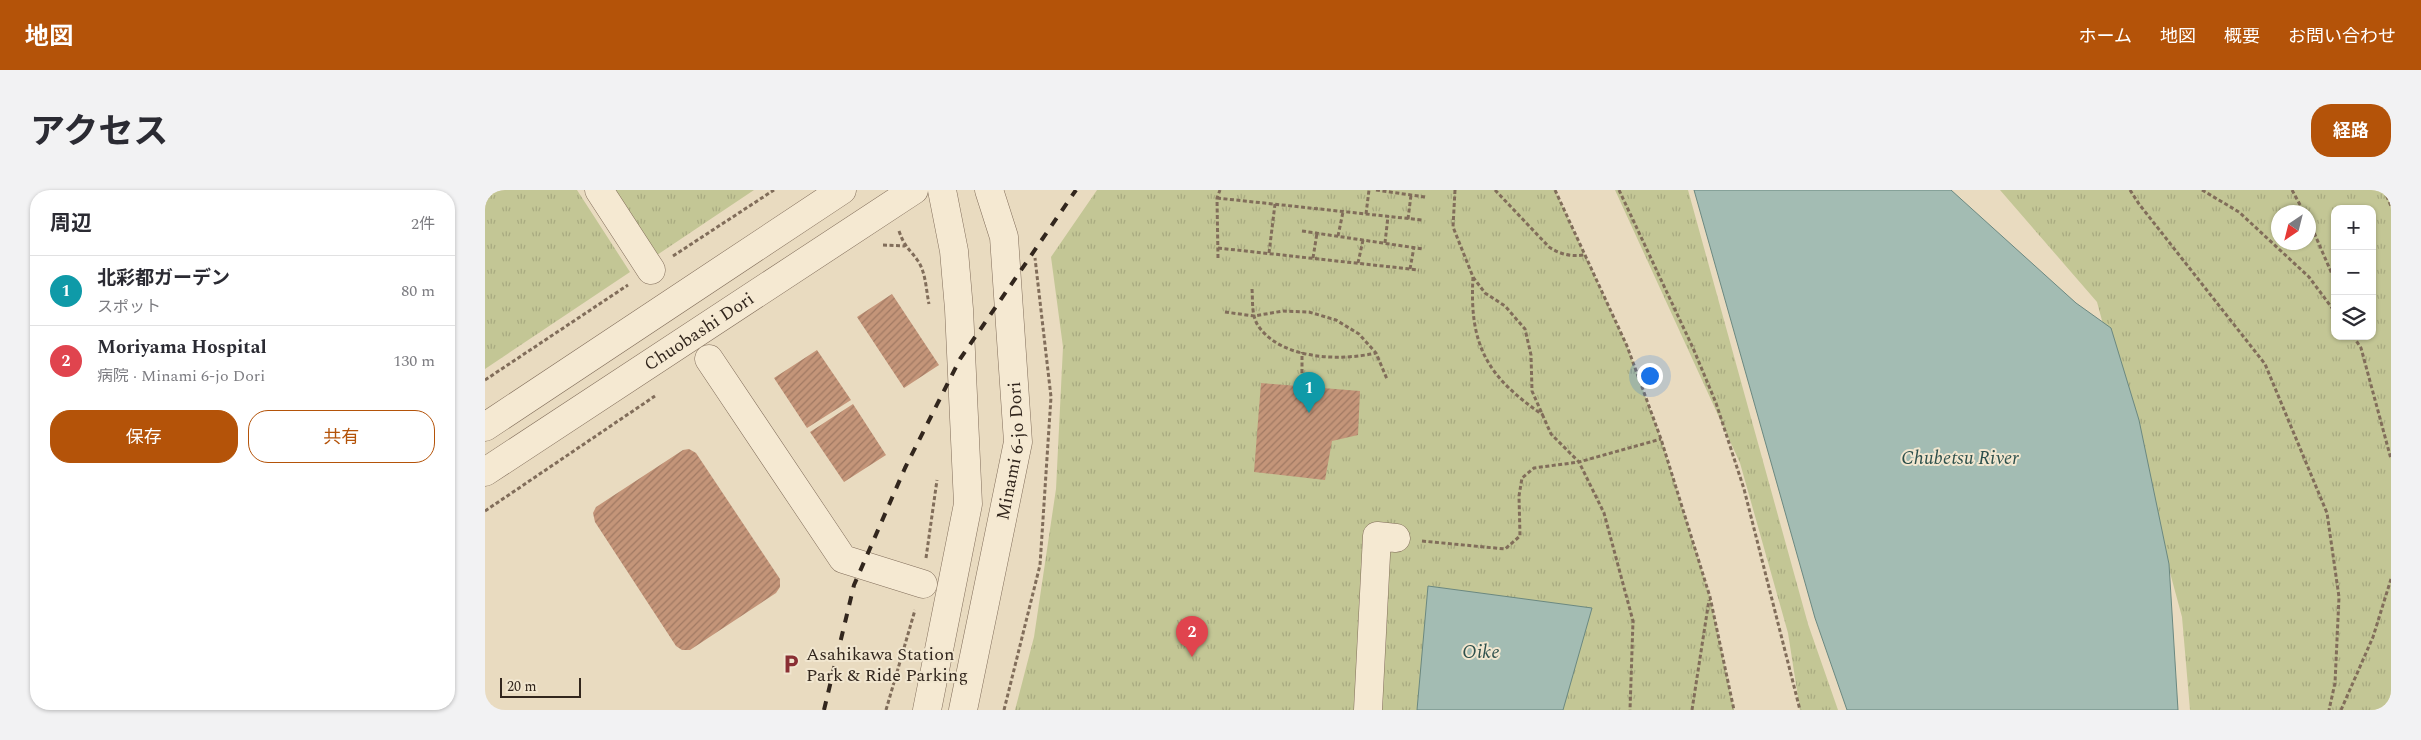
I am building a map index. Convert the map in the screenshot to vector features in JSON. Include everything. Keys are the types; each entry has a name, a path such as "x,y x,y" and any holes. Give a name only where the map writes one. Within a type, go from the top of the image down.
{"street":[{"path":"599,190 651,270"},
{"path":"485,427 842,190"},
{"name":"Chuobashi Dori","path":"485,472 914,190"},
{"name":"Minami 6-jo Dori","path":"927,710 968,504 958,299 954,251 942,190"},
{"name":"Minami 6-jo Dori","path":"963,710 1018,442 1003,237 989,190"},
{"path":"709,359 843,560 923,584"},
{"path":"1368,710 1377,536 1396,538"}],"path":[{"path":"1218,258 1217,198 1220,190"},
{"path":"1366,214 1369,190"},
{"path":"1377,190 1425,197"},
{"path":"1455,190 1453,227 1473,277 1485,293 1505,306 1525,329 1531,355 1532,391 1551,434 1579,462 1603,513 1633,621 1630,710"},
{"path":"1495,190 1549,247 1559,254 1574,257 1584,255"},
{"path":"1555,190 1627,346 1661,438 1710,596 1734,710"},
{"path":"1619,190 1689,339 1716,403 1744,488 1800,710"},
{"path":"2130,190 2265,364 2327,513 2339,597 2335,683 2329,710"},
{"path":"2202,190 2246,218 2309,277 2331,307"},
{"path":"2292,190 2300,205"},
{"path":"2384,190 2391,206"},
{"path":"1408,219 1411,195"},
{"path":"1217,198 1422,220"},
{"path":"1269,253 1275,204"},
{"path":"1339,236 1343,212"},
{"path":"1385,243 1388,216"},
{"path":"1302,231 1423,249"},
{"path":"1313,258 1317,233"},
{"path":"2316,237 2331,272"},
{"path":"1358,264 1363,240"},
{"path":"880,245 905,246 918,262 924,278 929,305"},
{"path":"1410,269 1414,247"},
{"path":"1218,248 1419,270"},
{"path":"1473,277 1471,307 1483,353 1499,379 1510,391 1543,416"},
{"path":"1252,289 1254,316 1259,328 1285,347 1303,352 1342,357 1359,357 1376,353"},
{"path":"1225,312 1254,316 1283,311 1309,312 1336,320 1359,334 1376,353 1387,379"},
{"path":"2357,340 2361,348 2391,459"},
{"path":"1302,386 1303,352"},
{"path":"1396,538 1505,549 1519,536 1519,496 1522,478 1535,468 1579,462 1661,438"},
{"path":"886,710 923,584 938,476"},
{"path":"485,511 508,495"},
{"path":"2341,710 2373,636 2391,579"},
{"path":"1692,710 1710,596"}],"green space":[{"path":"485,190 577,190 630,272 485,369"},
{"path":"615,190 754,190 657,255"},
{"path":"1097,190 1555,190 1627,346 1661,439 1710,597 1734,710 1015,710 1034,637 1056,489 1063,347 1051,257"},
{"path":"1615,190 1688,190 1808,624 1838,710 1800,710 1788,633 1740,463"},
{"path":"2000,190 2391,190 2391,710 2190,710 2182,617 2097,302"}],"water":[{"name":"Chubetsu River","path":"1694,190 1951,190 2076,303 2111,328 2139,420 2169,564 2178,710 1847,710 1815,618"},
{"name":"Oike","path":"1428,586 1592,608 1563,710 1417,710"}],"building":[{"path":"892,294 939,365 904,388 857,317"},
{"path":"817,350 851,400 807,428 774,378"},
{"path":"1261,383 1360,391 1358,435 1332,441 1325,480 1254,472"},
{"path":"853,404 886,455 844,482 810,432"},
{"path":"689,449 696,453 780,579 780,587 776,593 690,650 682,650 676,646 595,522 593,513 596,507 683,450"}],"railway":[{"path":"824,710 854,585 905,468 960,359 1076,190"}],"place":[{"name":"北彩都ガーデン","path":"1309,413"},
{"name":"Moriyama Hospital","path":"1192,657"},
{"name":"Asahikawa Station Park & Ride Parking","path":"791,664"}]}
